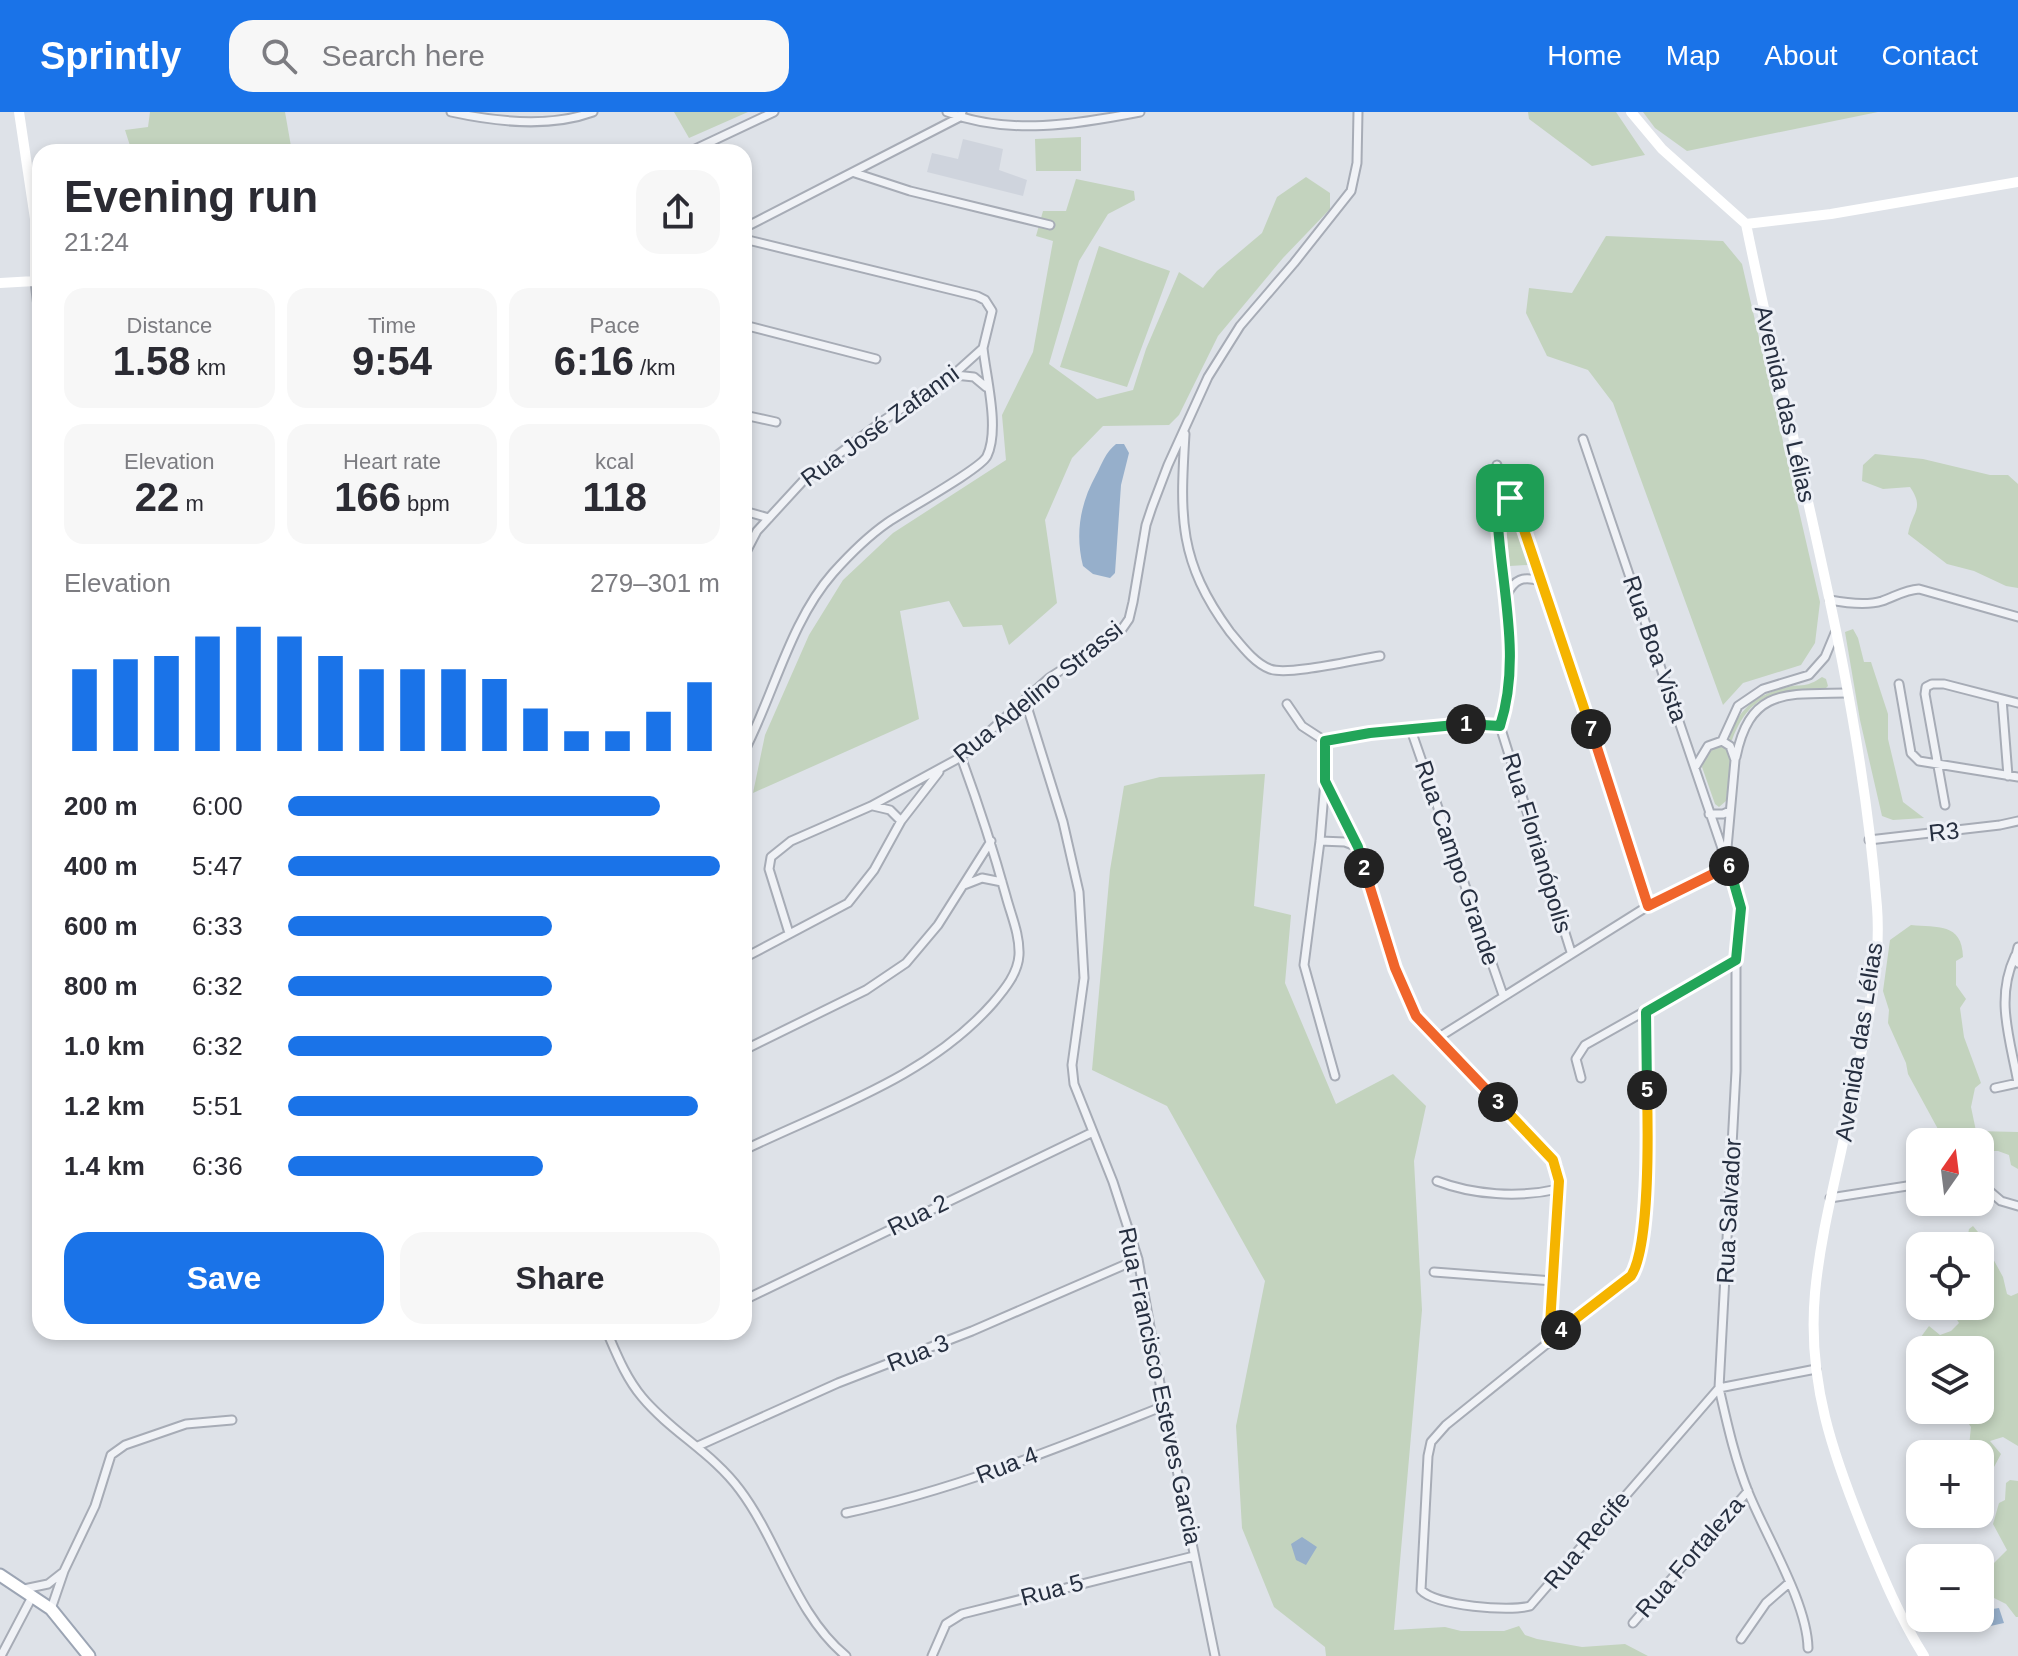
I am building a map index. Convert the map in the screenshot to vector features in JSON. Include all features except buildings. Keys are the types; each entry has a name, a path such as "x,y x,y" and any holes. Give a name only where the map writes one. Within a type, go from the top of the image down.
{"main road":[{"path":"0,1575 51,1609 89,1656"}],"street":[{"path":"19,112 32,199"},
{"path":"451,112 519,121 555,122 593,112"},
{"path":"706,144 774,112"},
{"path":"947,112 1020,125 1085,122 1140,112"},
{"name":"Rua Adelino Strassi","path":"789,933 769,869 771,857 799,837 871,806 961,757 1049,678 1120,632 1126,624 1152,507 1168,465 1225,345 1351,191 1357,163 1358,112"},
{"path":"1631,112 1662,149 1746,224 1831,214 2018,182"},
{"path":"752,224 961,115"},
{"path":"855,173 910,191 1050,225"},
{"name":"Avenida das Lélias","path":"1746,224 1772,354 1836,631 1877,908 1877,959 1830,1198 1815,1292 1819,1402 1835,1458 1891,1596 1924,1656"},
{"name":"Rua José Zafanni","path":"752,241 977,296 985,300 992,311 983,348 953,375 884,420 803,481 757,531 752,541"},
{"path":"0,283 32,281"},
{"path":"752,327 876,359"},
{"path":"752,734 811,604 833,573 860,544 885,525 984,462 992,430 983,348"},
{"path":"953,375 974,377 987,388"},
{"path":"752,417 776,422"},
{"path":"1186,428 1182,509 1191,564 1208,598 1237,641 1252,657 1277,671 1380,656"},
{"name":"Rua Boa Vista","path":"1583,439 1727,862"},
{"path":"1497,465 1502,496 1515,503 1648,906"},
{"name":"Rua Florianópolis","path":"1502,496 1497,508 1497,521 1506,596 1509,686 1500,726 1571,952"},
{"path":"752,513 769,518"},
{"path":"1506,596 1513,582 1529,578 1540,581"},
{"path":"1830,600 1853,604 1880,602 1906,590 1919,589 2018,617"},
{"path":"1696,766 1708,746 1722,741 1734,713 1746,699 1763,689 1794,681 1815,671 1836,631"},
{"path":"1899,684 1911,753 1919,761 2018,777"},
{"path":"1945,805 1926,687 1944,684 2018,703"},
{"name":"Rua Salvador","path":"1808,1648 1808,1629 1748,1491 1719,1388 1736,1086 1736,960 1741,908 1727,862 1735,760 1743,727 1760,707 1778,698 1846,693"},
{"path":"2002,699 2008,776"},
{"name":"Rua Francisco Esteves Garcia","path":"1025,700 1047,765 1076,872 1084,978 1073,1076 1138,1259 1164,1406 1215,1656"},
{"path":"1287,704 1302,726 1325,741 1370,733 1469,724 1500,726"},
{"name":"Rua Campo Grande","path":"1411,730 1503,995"},
{"path":"1325,741 1320,841 1304,965 1335,1076"},
{"path":"1722,741 1730,746 1735,760"},
{"path":"752,1146 901,1077 943,1051 975,1024 1001,994 1018,962 1018,936 991,840 961,757"},
{"path":"752,954 848,903 874,870 901,821 941,769"},
{"path":"1325,781 1358,847 1404,991 1416,1016 1553,1160 1559,1173 1549,1340"},
{"path":"871,806 886,808 901,821"},
{"path":"1709,814 1730,811"},
{"name":"R3","path":"1869,840 2018,821"},
{"path":"752,1046 896,972 938,925 991,840"},
{"path":"1320,841 1345,842 1358,847"},
{"path":"1436,1039 1571,952 1727,862"},
{"path":"962,887 982,878 1002,882"},
{"path":"1995,1088 2018,1083 2004,1004 2007,973 2016,960 2018,947"},
{"path":"1581,1078 1576,1059 1580,1050 1736,960"},
{"name":"Rua Recife","path":"1646,1012 1648,1112 1645,1198 1642,1244 1637,1264 1631,1276 1446,1425 1431,1442 1420,1585 1427,1596 1515,1609 1535,1603 1719,1388"},
{"name":"Rua 2","path":"752,1296 1093,1132"},
{"path":"1437,1181 1472,1191 1535,1194 1558,1189"},
{"path":"1830,1198 1906,1186"},
{"path":"1994,1194 2006,1204 2018,1206"},
{"name":"Rua 3","path":"698,1446 838,1383 957,1337 1138,1259"},
{"path":"1434,1272 1553,1281"},
{"path":"611,1340 627,1377 643,1399 698,1446 740,1490 806,1606 846,1656"},
{"path":"1719,1388 1816,1369"},
{"name":"Rua 4","path":"846,1513 966,1480 1164,1406"},
{"path":"51,1609 64,1571 95,1506 109,1458 116,1450 186,1424 232,1420"},
{"name":"Rua Fortaleza","path":"1633,1623 1748,1491"},
{"name":"Rua 5","path":"932,1656 946,1624 962,1614 1194,1556"},
{"path":"1,1656 28,1592 48,1584 64,1571"},
{"path":"1741,1639 1766,1603 1789,1583"}],"shaded area":[{"path":"963,139 1003,149 999,170 1027,180 1023,196 927,172 932,153 958,159"}],"green space":[{"path":"150,112 285,112 291,144 129,144 125,130 148,127"},
{"path":"674,112 748,112 689,138"},
{"path":"1528,112 1616,112 1645,155 1592,166 1529,119"},
{"path":"1643,112 1878,112 1687,151 1655,128"},
{"path":"1081,137 1081,171 1036,171 1035,139"},
{"path":"1306,177 1330,193 1330,209 1283,258 1218,336 1179,415 1169,425 1103,426 1072,458 1045,520 1057,603 1009,645 1002,625 963,627 949,601 900,611 919,719 753,793 765,735 809,635 843,580 893,533 1006,460 1002,415 1033,352 1053,241 1036,236 1043,211 1066,211 1076,179 1134,191 1135,200 1108,214 1079,261 1049,364 1097,399 1133,390 1146,349 1179,272 1203,288 1217,271 1262,233 1277,197"},
{"path":"1606,236 1723,241 1742,264 1820,602 1815,643 1801,665 1743,683 1723,705 1613,403 1588,370 1547,356 1526,313 1529,288 1572,293"},
{"path":"1099,246 1170,271 1127,387 1060,367"},
{"path":"1875,454 1923,459 1990,475 2008,475 2018,484 2018,588 1947,564 1908,534 1917,505 1910,487 1883,489 1862,481 1863,465"},
{"path":"1512,502 1530,557 1528,565 1510,566 1504,504"},
{"path":"1853,629 1864,662 1871,662 1888,714 1888,739 1903,802 1924,818 1893,820 1882,816 1860,720 1845,632"},
{"path":"1822,677 1828,686 1825,689 1794,690 1768,696 1757,703 1729,740 1738,718 1760,697 1792,686 1809,684"},
{"path":"1720,745 1725,746 1731,757 1726,801 1719,807 1715,804 1702,767 1705,755"},
{"path":"1265,774 1254,906 1291,915 1285,983 1336,1104 1393,1074 1426,1106 1414,1161 1422,1310 1394,1630 1445,1627 1461,1631 1504,1631 1519,1626 1525,1635 1537,1639 1582,1647 1625,1644 1648,1656 1326,1656 1325,1647 1274,1607 1242,1528 1236,1426 1265,1281 1167,1106 1092,1070 1110,870 1124,786 1160,777"},
{"path":"1911,925 1939,927 1953,932 1962,946 1963,957 1956,961 1956,985 1966,999 1960,1008 1964,1037 1981,1083 1975,1088 1971,1107 1975,1128 1937,1128 1908,1074 1888,1023 1889,1010 1883,991 1890,940"},
{"path":"1994,1131 2018,1132 2018,1169 2011,1165 2009,1155 1994,1151"},
{"path":"1994,1260 2003,1277 2007,1294 2018,1293 2018,1446 2003,1437 1970,1440 1969,1424 1994,1424 1994,1336 1922,1336 1929,1326 1940,1335 1951,1331 1959,1323 1957,1320 1994,1320"},
{"path":"1994,1446 2001,1454 1994,1467"},
{"path":"2018,1481 2018,1617 2006,1604 1994,1598 1994,1563 2007,1550 1994,1520 1999,1503 2005,1500 2006,1483"}],"water":[{"path":"1116,444 1124,444 1129,453 1121,485 1115,573 1110,578 1093,574 1083,566 1079,531 1091,486 1106,455"},
{"path":"1302,1537 1317,1547 1306,1565 1296,1560 1291,1544"},
{"path":"1999,1608 2004,1623 1994,1625 1994,1609"}],"route":[{"path":"1500,497 1510,498 1515,503 1648,906 1728,865 1741,908 1736,960 1646,1012 1648,1112 1645,1198 1642,1244 1633,1273 1549,1340 1559,1181 1557,1166 1416,1016 1395,968 1358,847 1325,781 1325,741 1392,730 1469,724 1500,726 1507,705 1509,677 1506,596 1497,508 1500,497"}]}
